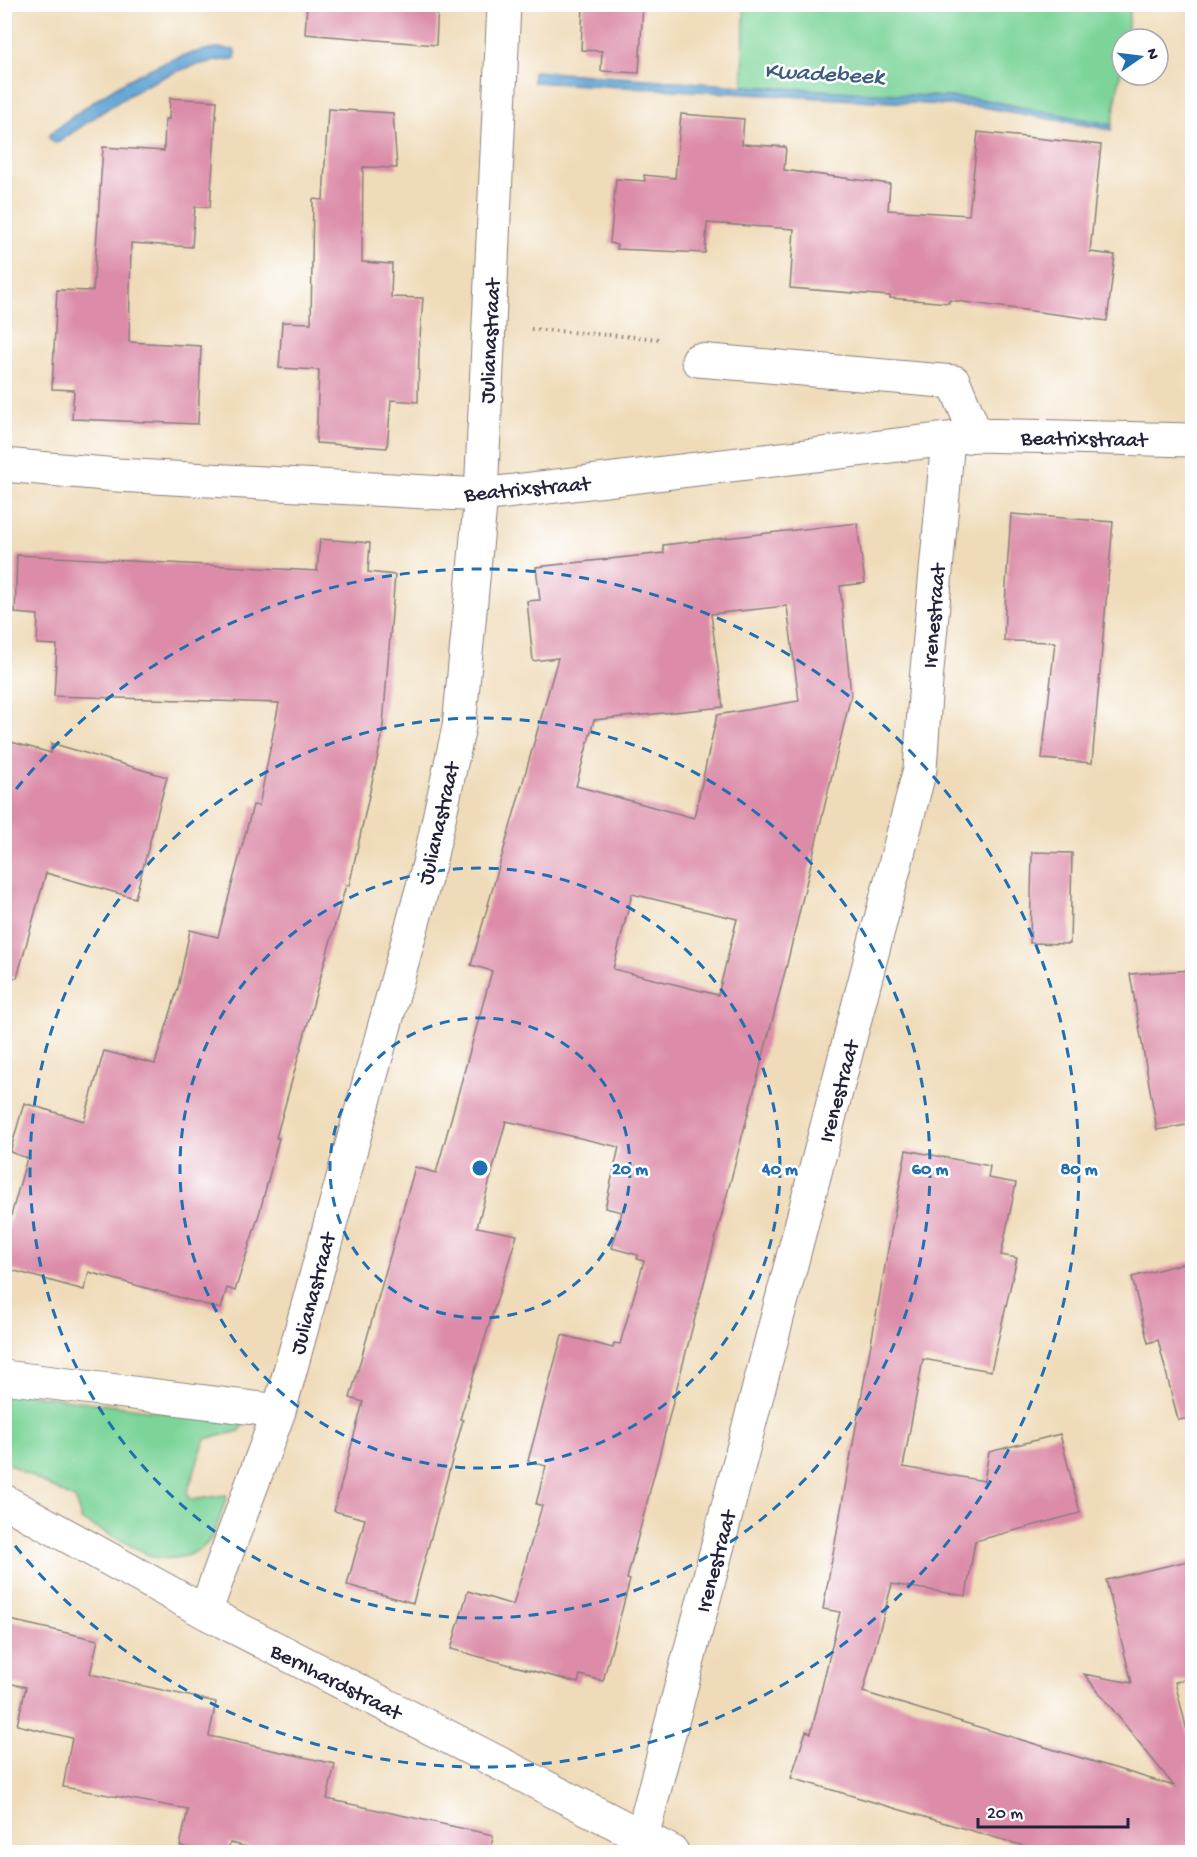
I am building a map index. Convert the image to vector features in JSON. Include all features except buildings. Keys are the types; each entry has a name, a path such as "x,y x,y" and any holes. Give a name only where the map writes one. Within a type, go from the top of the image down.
{"street":[{"name":"Julianastraat","path":"205,1612 279,1412 432,852 459,727 481,495 504,4"},
{"path":"698,360 954,382 962,437"},
{"name":"Beatrixstraat","path":"4,465 129,476 481,495 962,437 1192,440"},
{"name":"Irenestraat","path":"642,1837 920,769 926,681 962,437"},
{"path":"4,1377 279,1412"},
{"name":"Bernhardstraat","path":"4,1501 205,1612 672,1852"}],"path":[{"path":"488,326 700,342 698,360"}],"green space":[{"path":"744,5 1131,5 1128,27 1110,27 1110,87 1118,87 1112,125 980,99 743,86"},
{"path":"4,1391 244,1423 240,1431 205,1439 187,1493 192,1500 227,1496 209,1541 191,1554 168,1558 153,1557 81,1520 76,1500 5,1462"}],"water":[{"path":"218,48 234,50 235,59 210,62 164,77 120,100 59,142 51,141 49,136 51,133 129,79 172,60"},
{"path":"535,71 743,86 980,99 1112,125 1111,130 982,107 533,82"}],"water label":[{"name":"Kwadebeek","path":"824,72"}]}
